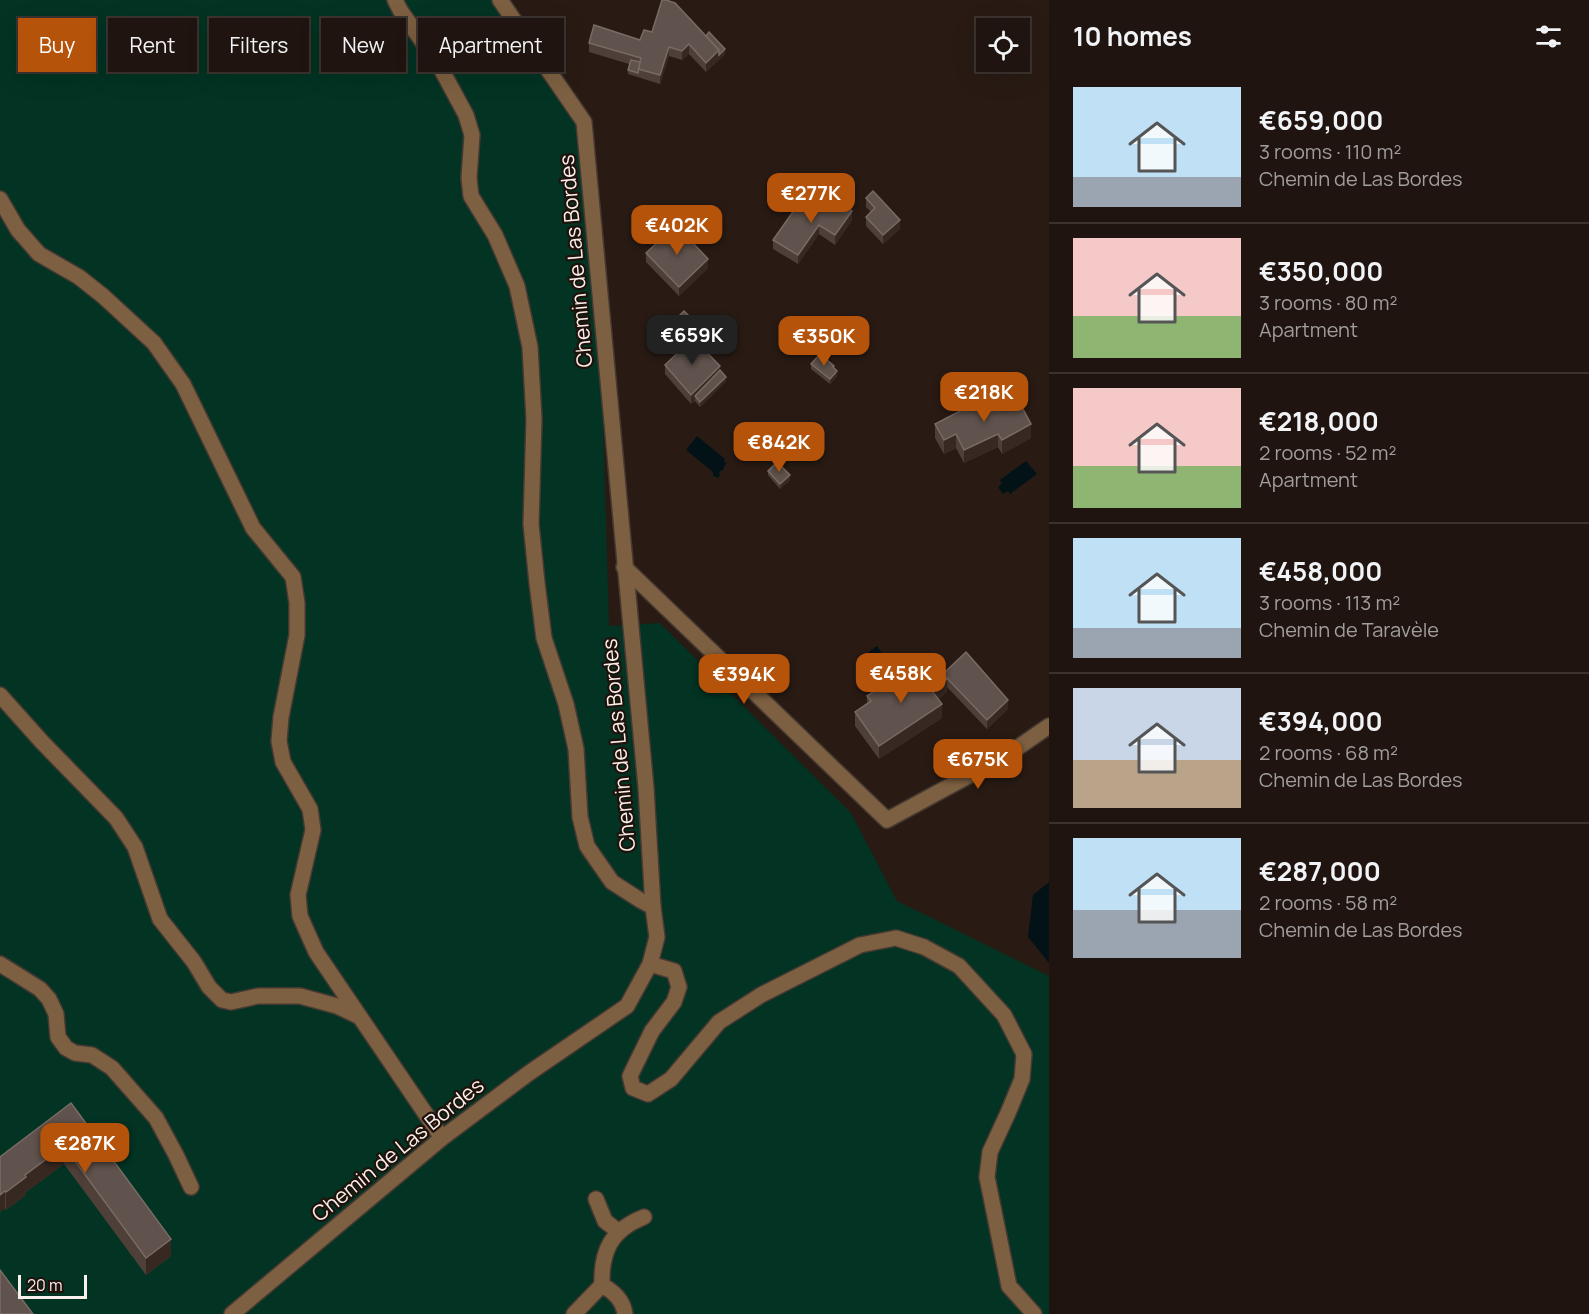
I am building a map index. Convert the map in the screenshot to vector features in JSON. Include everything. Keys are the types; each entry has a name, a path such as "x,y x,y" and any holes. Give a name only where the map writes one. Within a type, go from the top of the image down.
{"street":[{"path":"395,0 439,65 465,115 472,135 469,178 471,196 495,235 517,286 530,347 534,419 531,524 541,616 544,638 566,704 576,749 580,817 586,846 612,882 653,907"},
{"name":"Chemin de Las Bordes","path":"232,1314 442,1138 529,1073 627,1006 650,964 657,937 646,788 584,122 500,0"},
{"path":"0,199 18,231 39,254 79,277 154,343 183,384 253,528 293,577 297,603 297,635 281,717 279,741 283,762 310,809 313,830 298,895 300,916 316,952 442,1138"},
{"path":"624,567 887,820 1007,755 1049,726"},
{"path":"0,695 116,818 135,847 160,920 194,962 209,987 222,1000 231,1002 258,996 300,996 338,1006 361,1017"},
{"path":"650,964 674,971 679,987 674,1002 652,1031 630,1076 633,1088 648,1094 670,1079 719,1022 761,995 861,945 896,938 924,947 959,966 1004,1015 1024,1054 1022,1079 990,1152 987,1177 1009,1286 1034,1314"},
{"path":"0,964 40,988 49,999 56,1014 58,1037 66,1048 75,1053 92,1055 112,1068 156,1118 191,1187"},
{"path":"596,1199 605,1221 619,1232"},
{"path":"574,1314 602,1285 602,1269 607,1248 619,1232 632,1222 644,1217"},
{"path":"602,1285 615,1293 625,1314"}],"green space":[{"path":"0,0 500,0 512,18 418,18 418,72 550,72 584,122 599,281 609,626 660,623 851,813 897,901 1049,976 1049,1314 0,1314"}],"shaded area":[{"path":"697,436 725,459 726,463 723,470 719,472 718,478 686,450"},
{"path":"1026,461 1037,474 1010,494 1008,491 1003,494 998,487 1002,484 1000,480"},
{"path":"877,646 893,670 889,677 882,678 866,654"},
{"path":"1049,882 1049,963 1028,937 1033,895"}],"building":[{"path":"662,0 675,3 719,50 706,63 689,44 682,51 669,47 660,75 638,69 641,58 589,43 594,25 640,40 644,30 652,32"},
{"path":"709,32 725,49 719,55 719,50 706,36"},
{"path":"631,60 640,62 638,73 628,70"},
{"path":"873,191 900,220 883,235 866,217 875,208 866,198"},
{"path":"831,197 852,211 835,235 819,225 798,255 773,240 802,199 821,211"},
{"path":"676,225 708,259 679,287 646,253"},
{"path":"684,311 698,325 692,331 678,317"},
{"path":"693,338 720,366 691,395 665,365"},
{"path":"820,354 837,371 830,379 811,364"},
{"path":"720,370 726,377 700,402 695,396"},
{"path":"985,398 992,411 1017,398 1031,424 1002,440 998,434 964,450 956,434 944,440 935,424"},
{"path":"998,400 1001,407 992,411 989,405"},
{"path":"777,462 790,475 780,484 768,471"},
{"path":"966,652 1008,700 987,720 943,674"},
{"path":"934,662 947,679 932,691 942,704 879,746 855,712 871,701 867,696 897,676 903,686 921,675 919,671"},
{"path":"71,1103 171,1239 146,1258 64,1146 0,1195 0,1157"},
{"path":"0,1270 33,1314 0,1314"}]}
